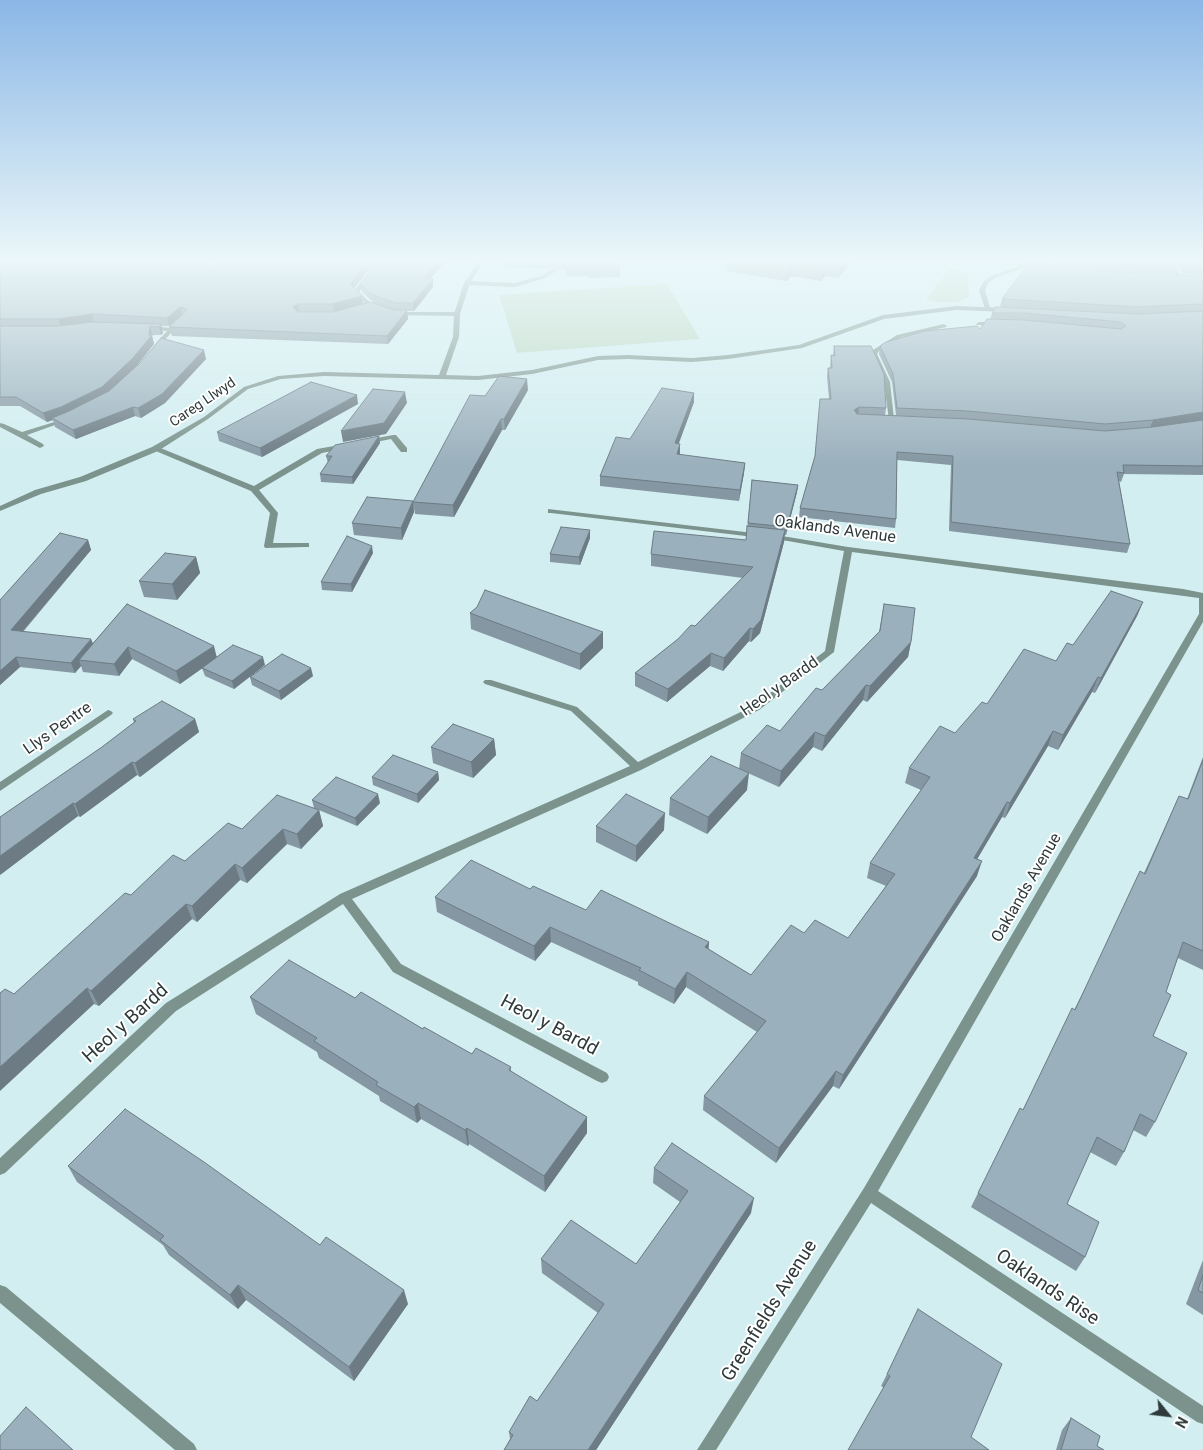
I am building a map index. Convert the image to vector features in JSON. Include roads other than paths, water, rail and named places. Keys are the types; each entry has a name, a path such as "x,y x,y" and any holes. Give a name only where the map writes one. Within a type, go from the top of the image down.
{"street":[{"path":"166,330 171,330"},
{"path":"150,355 171,330"},
{"path":"442,377 456,337 456,330"},
{"name":"Careg Llwyd","path":"0,509 38,492 83,479 155,449 206,418 246,388 261,382 280,378 324,374 501,377 598,358 628,357 692,360 754,354 812,343 850,330"},
{"path":"891,419 887,382 874,354 876,350 899,336 927,330"},
{"path":"21,435 76,415"},
{"path":"883,418 901,419"},
{"path":"2,425 40,446"},
{"path":"254,489 320,451 393,437 404,450"},
{"path":"155,449 254,489 274,513 268,546 306,544"},
{"name":"Oaklands Avenue","path":"551,511 788,539 848,549 1203,596 1203,614 869,1193"},
{"name":"Heol y Bardd","path":"0,1168 171,1007 344,897 637,767 756,708 829,652 848,549"},
{"path":"488,682 574,709 637,767"},
{"name":"Llys Pentre","path":"0,787 108,713"},
{"name":"Heol y Bardd","path":"344,897 397,968 602,1077"},
{"name":"Oaklands Rise","path":"869,1193 1203,1416"},
{"name":"Greenfields Avenue","path":"706,1450 869,1193"},
{"path":"0,1293 188,1450"}]}
